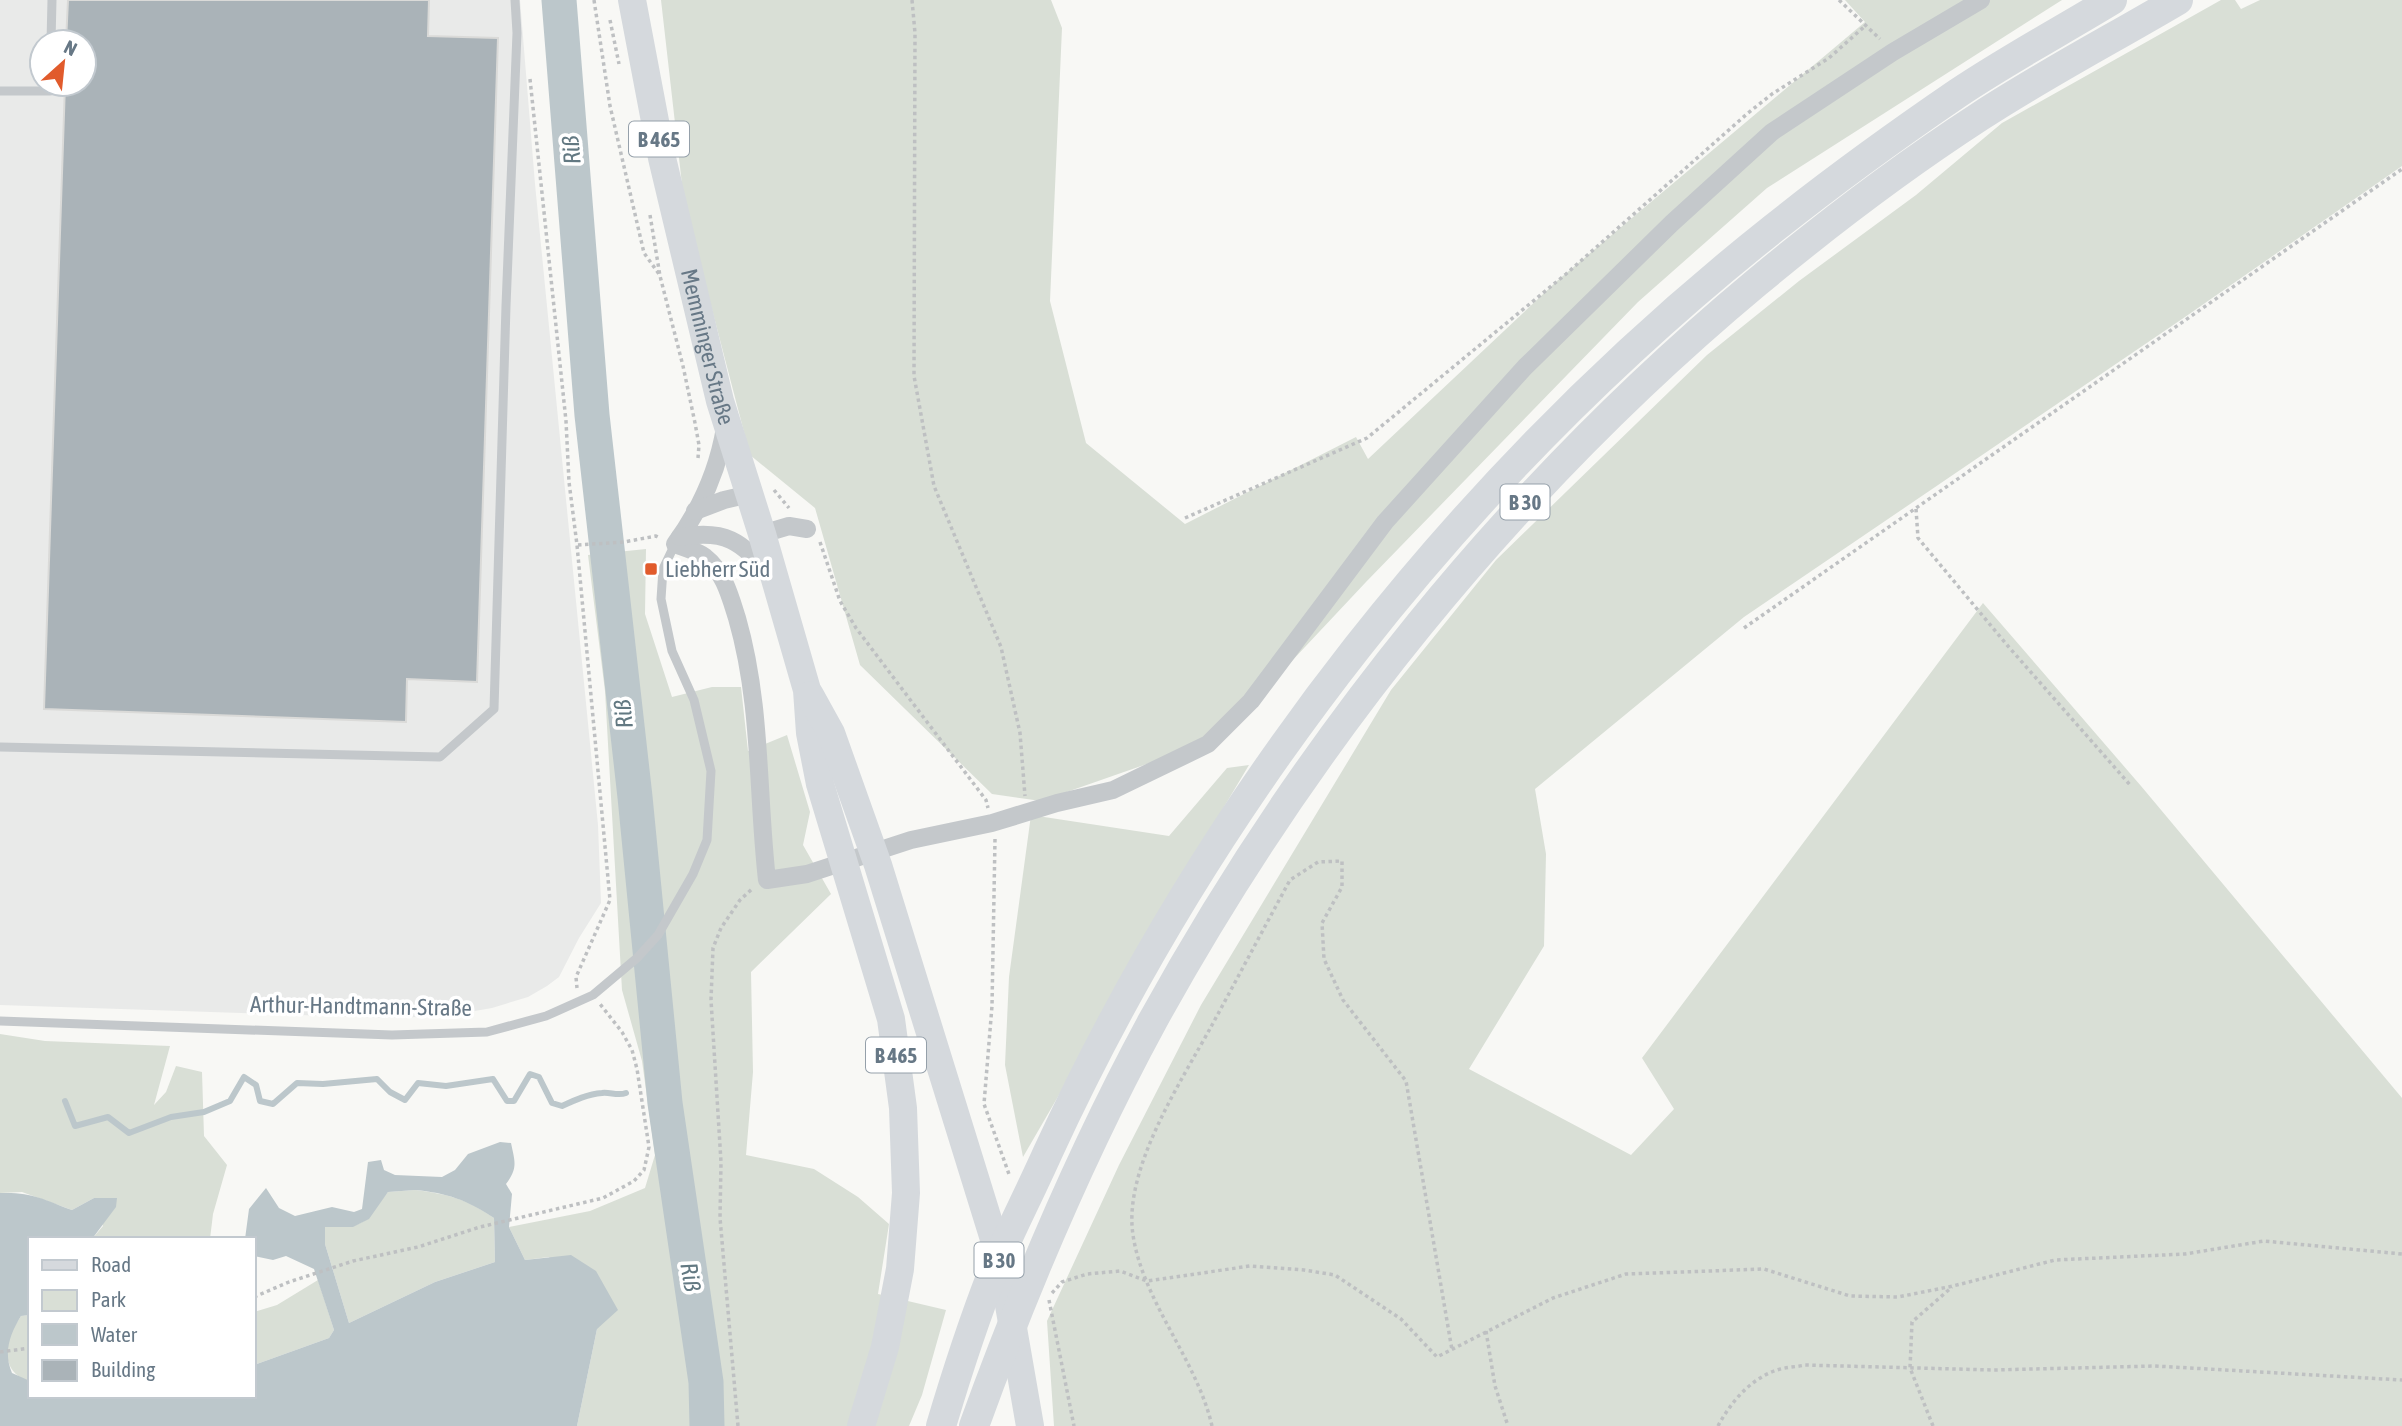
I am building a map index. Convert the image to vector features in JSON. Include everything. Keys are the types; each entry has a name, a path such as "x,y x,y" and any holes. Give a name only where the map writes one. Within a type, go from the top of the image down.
{"highway":[{"name":"B 30","path":"941,1426 996,1265 1100,1045 1143,966 1228,827 1275,757 1361,643 1445,542 1490,494 1625,357 1697,292 1772,229 1844,174 1961,91 2112,0"},
{"name":"B 30","path":"978,1418 1027,1287 1105,1114 1151,1025 1254,852 1385,668 1447,592 1519,509 1584,441 1666,362 1755,283 1812,238 1980,116 2178,0"},
{"path":"934,1426 953,1386"}],"main road":[{"name":"Memminger Straße","path":"632,0 662,158 726,423 762,534 807,690"},
{"name":"B 465","path":"807,690 810,733 820,784 891,1018 903,1108 906,1193 900,1269 885,1348 861,1426"},
{"name":"B 465","path":"807,690 831,733 878,866 1002,1265 1030,1426"}],"street":[{"path":"678,541 704,556 728,587 745,647 757,717 767,880 807,874 911,840 992,823 1113,790 1208,744 1251,701 1385,522 1525,367 1672,223 1772,132 1894,52 1981,0"},
{"name":"Arthur-Handtmann-Straße","path":"678,541 714,472 722,449 726,423"},
{"path":"695,511 724,500 750,495"},
{"path":"762,534 789,526 807,528"},
{"path":"678,541 715,534 733,539 748,550 776,581"}],"lane":[{"path":"51,28 52,0"},
{"path":"0,747 440,757 494,709 517,33 515,0"},
{"path":"0,91 28,91"},
{"name":"Arthur-Handtmann-Straße","path":"0,1021 392,1035 486,1032 546,1016 593,995 637,958 658,935 693,874 707,839 711,771 694,700 672,651 662,599 663,569 678,541"}],"path":[{"path":"594,0 611,106 644,253 660,276 683,366 699,445 694,468"},
{"path":"912,0 915,33 914,376 934,486 1001,648 1020,733 1026,812"},
{"path":"1839,0 1894,52"},
{"path":"1185,518 1367,439 1566,274 1748,113 1772,94 1829,58 1866,26"},
{"path":"530,79 566,421 569,482 610,900 576,977 578,1001"},
{"path":"1744,628 2402,169"},
{"path":"1916,509 1918,538 2007,645 2132,786"},
{"path":"577,545 624,542 656,536 662,528"},
{"path":"807,528 819,538 840,601 856,628 986,800 996,847 992,1006 984,1104 1012,1181"},
{"path":"1212,1426 1207,1402 1147,1281 1133,1235 1134,1193 1152,1137 1290,880 1318,862 1342,861 1342,887 1322,923 1324,959 1343,1000 1405,1081 1452,1350"},
{"path":"738,1426 720,1218 721,1162 711,1000 713,948 720,928 740,900 758,884 767,880"},
{"path":"256,1296 353,1261 418,1247 480,1227 603,1198 634,1181 644,1170 649,1147 637,1069 632,1050 622,1032 593,995"},
{"path":"1048,1297 1062,1282 1087,1274 1120,1271 1147,1281 1250,1266 1304,1270 1335,1275 1401,1319 1437,1357 1553,1298 1626,1274 1764,1269 1850,1296 1898,1297 2055,1260 2185,1254 2264,1241 2402,1254"},
{"path":"1046,1284 1074,1426"},
{"path":"1933,1426 1910,1368 1912,1322 1953,1286"},
{"path":"1486,1331 1495,1385 1508,1426"},
{"path":"0,1352 28,1348"},
{"path":"1718,1426 1727,1410 1749,1385 1777,1370 1805,1365 1993,1370 2155,1366 2402,1380"}],"shaded area":[{"path":"0,0 520,0 535,184 598,825 601,903 559,977 528,997 492,1008 446,1016 390,1018 0,1005"}],"green space":[{"path":"661,0 1051,0 1062,28 1050,301 1086,443 1185,524 1356,437 1368,459 1557,281 1865,22 1845,0 2062,0 1767,188 1638,302 1366,582 1245,711 1184,751 1041,801 992,794 860,665 815,508 750,455 684,202"},
{"path":"2221,0 2235,0 2241,9 2260,0 2402,0 2402,166 1744,617 1535,789 1546,854 1544,946 1469,1069 1631,1155 1674,1109 1642,1058 1983,603 2141,786 2402,1098 2402,1426 1054,1426 1047,1321 1119,1165 1201,1005 1391,690 1496,560 1707,355 1799,281 1916,195 2002,123"},
{"path":"646,549 645,614 672,697 712,687 741,687 748,751 787,735 810,812 803,845 831,894 751,972 753,1072 746,1155 814,1169 858,1197 889,1224 878,1294 946,1310 922,1395 909,1426 577,1426 597,1329 549,1257 525,1260 509,1227 590,1211 645,1188 655,1155 642,1061 622,990 605,691 588,555"},
{"path":"1249,765 1123,976 1023,1157 1005,1065 1009,977 1031,815 1169,836 1227,768"},
{"path":"0,1034 45,1041 170,1046 154,1105 166,1092 176,1066 202,1072 204,1136 227,1165 213,1214 210,1237 94,1237 103,1226 94,1198 72,1210 22,1192 0,1193"},
{"path":"415,1190 457,1198 494,1218 495,1262 435,1282 349,1323 325,1244 325,1226 357,1224 368,1217 388,1192"},
{"path":"318,1280 334,1330 329,1338 256,1364 256,1311 277,1305"},
{"path":"28,1315 28,1380 14,1372 7,1355 10,1334 21,1316"}],"water":[{"path":"500,1142 511,1143 515,1165 506,1184 512,1194 509,1227 525,1260 571,1255 596,1271 618,1310 597,1329 577,1426 0,1426 0,1193 29,1195 72,1210 94,1198 117,1198 116,1207 94,1237 28,1237 28,1315 21,1316 11,1336 8,1358 12,1373 28,1380 28,1398 256,1398 256,1364 329,1338 334,1330 314,1269 286,1256 273,1260 256,1256 256,1237 245,1237 249,1209 266,1188 279,1208 295,1216 332,1207 354,1212 362,1209 368,1162 381,1160 384,1170 395,1175 442,1177 455,1170 468,1154","holes":["415,1190 447,1195 475,1206 494,1218 495,1262 435,1282 349,1323 325,1244 325,1227 353,1227 369,1219 388,1192"]}],"building":[{"path":"68,0 429,0 428,36 498,38 477,682 407,679 406,722 44,709 65,98 98,98 98,28 67,28"}],"waterway":[{"name":"Riß","path":"559,0 592,415 635,797 665,1103 706,1382 707,1426"},
{"path":"65,1101 75,1126 108,1117 129,1133 171,1117 204,1112 230,1101 244,1077 256,1085 260,1101 273,1104 297,1083 323,1084 377,1079 390,1092 405,1100 418,1083 446,1086 493,1079 507,1101 514,1101 530,1074 539,1077 552,1103 562,1106 592,1095 626,1093"}],"place":[{"name":"Liebherr Süd","path":"651,569"}]}
